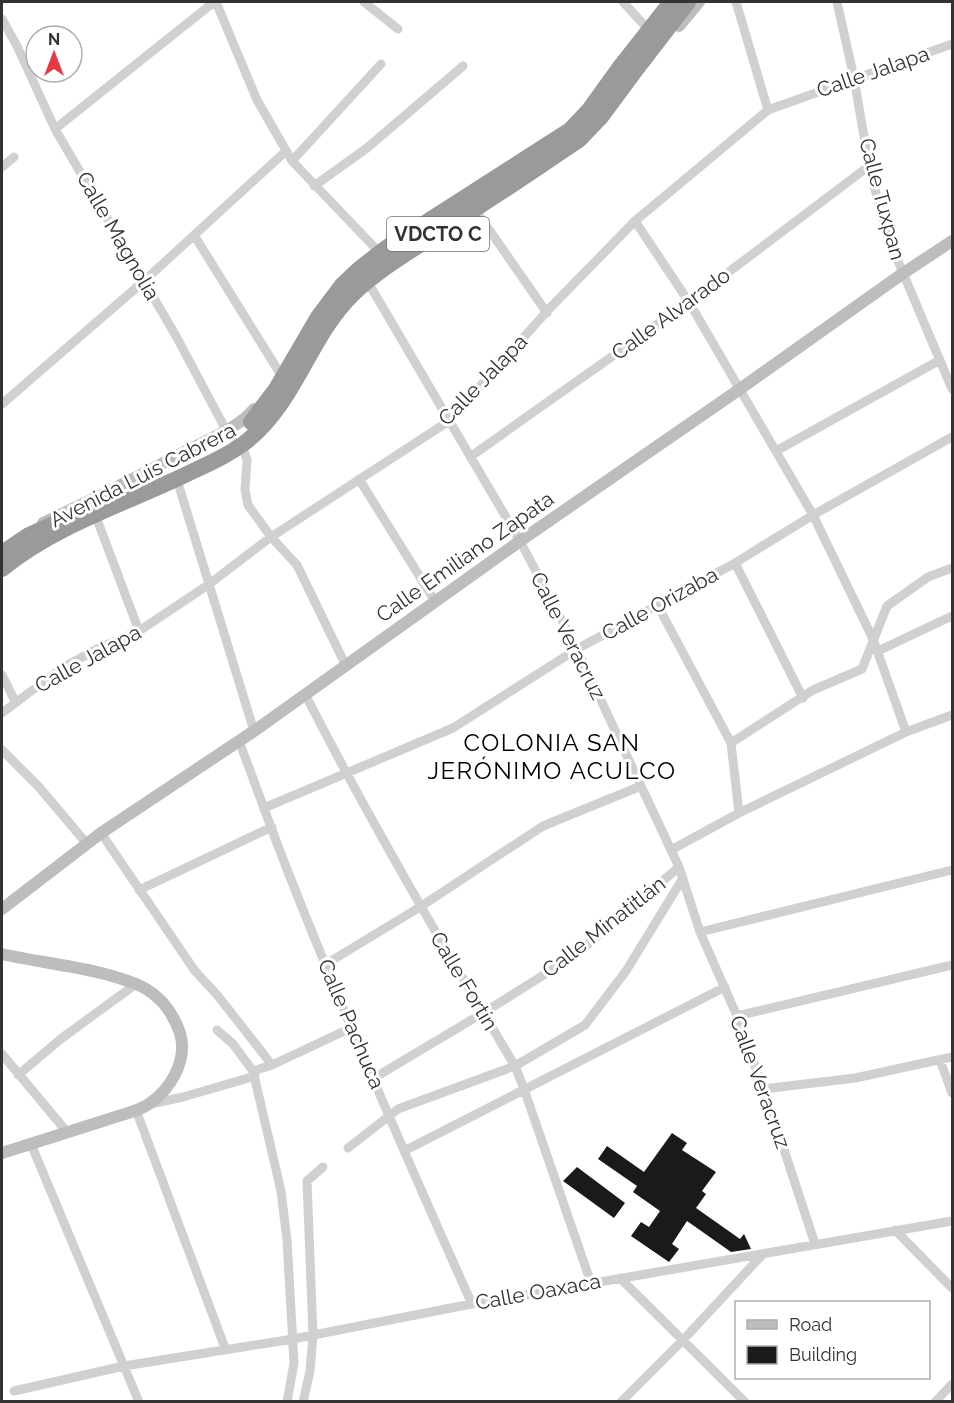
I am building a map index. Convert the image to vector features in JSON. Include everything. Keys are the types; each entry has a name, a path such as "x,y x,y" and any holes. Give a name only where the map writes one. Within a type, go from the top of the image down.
{"highway":[{"name":"VDCTO C","path":"2,553 29,535 169,472 212,450 242,431 270,398 318,317 342,285 386,248 570,130 590,110 668,2"},
{"name":"VDCTO C","path":"2,569 24,552 51,537 180,478 246,442 291,390 329,323 351,296 367,281 579,140 601,117 688,2"}],"main road":[{"name":"Avenida Luis Cabrera","path":"2,544 126,483 247,417 281,375 309,326 342,281 379,252 570,129 646,27 668,2"},
{"name":"Avenida Luis Cabrera","path":"2,578 22,561 60,539 178,483 243,448 258,437 289,400 327,336 352,300 369,284 400,262 479,215 552,166 593,134 699,2"},
{"name":"Calle Emiliano Zapata","path":"2,909 101,833 254,731 520,541 952,241"},
{"path":"309,326 317,337 327,336"},
{"path":"243,448 254,416 294,363 299,345"},
{"path":"52,518 62,523 63,533 60,539"},
{"path":"2,954 84,970 136,984 154,994 168,1007 182,1041 180,1065 168,1086 149,1104 2,1153"}],"street":[{"path":"55,129 215,2 257,100 292,161 379,252"},
{"path":"364,2 398,29"},
{"path":"623,2 646,27"},
{"path":"736,2 768,110"},
{"name":"Calle Tuxpan","path":"837,2 854,78 869,166 886,235 952,389"},
{"name":"Calle Magnolia","path":"2,19 55,129 144,281 226,430 243,448"},
{"name":"Calle Jalapa","path":"2,713 15,701 63,668 99,648 139,631 208,585 271,537 449,421 635,221 768,110 952,44"},
{"path":"292,161 381,64"},
{"path":"314,186 367,148 463,66"},
{"path":"2,404 144,281 286,151"},
{"path":"2,167 14,157"},
{"name":"Calle Alvarado","path":"470,457 689,302 869,166"},
{"path":"479,215 547,313"},
{"path":"635,221 689,302 813,515 873,639 906,732"},
{"path":"194,235 281,375"},
{"name":"Calle Veracruz","path":"369,284 520,541 577,649 679,867 700,932 725,987 763,1089 815,1244"},
{"path":"776,451 940,360"},
{"name":"Calle Orizaba","path":"264,808 453,728 577,649 735,563 813,515 952,437"},
{"path":"243,448 247,460 245,489 248,505 271,537 297,565 346,666"},
{"path":"359,479 435,601"},
{"path":"178,483 254,731"},
{"path":"98,522 139,631"},
{"path":"735,563 803,698"},
{"path":"730,743 813,690 862,669 887,606 928,577 952,568"},
{"path":"657,606 730,743 739,813"},
{"path":"878,651 952,616"},
{"path":"2,675 15,701"},
{"name":"Calle Fortín","path":"305,694 346,775 420,907 515,1066 591,1283"},
{"path":"671,850 739,813 906,732 952,716"},
{"name":"Calle Pachuca","path":"238,741 326,964 404,1151 472,1304"},
{"path":"2,750 39,787 87,844"},
{"path":"326,964 420,907 543,826 641,786"},
{"path":"139,890 272,827"},
{"path":"101,833 195,970 272,1065"},
{"name":"Calle Minatitlán","path":"374,1078 574,956 679,867"},
{"path":"700,932 952,870"},
{"path":"348,1148 398,1108 515,1066 585,1025 626,972 683,878"},
{"path":"736,1016 952,965"},
{"path":"18,1075 62,1038 136,984"},
{"path":"404,1151 725,987"},
{"path":"149,1104 183,1097 254,1073 353,1027"},
{"path":"217,1030 233,1044 254,1073 280,1191 287,1240 294,1363 287,1401"},
{"path":"2,1054 67,1132"},
{"path":"763,1089 855,1078 952,1057"},
{"path":"940,1060 952,1093"},
{"path":"136,1110 225,1348"},
{"path":"31,1144 139,1401"},
{"path":"303,1401 310,1371 313,1335 307,1181 323,1167"},
{"name":"Calle Oaxaca","path":"14,1391 124,1365 293,1339 472,1304 952,1221"},
{"path":"896,1230 952,1288"},
{"path":"621,1401 763,1254"},
{"path":"621,1278 745,1401"},
{"path":"935,1401 952,1384"}],"building":[{"path":"672,1133 687,1143 682,1150 716,1172 702,1191 706,1194 696,1208 740,1239 744,1234 751,1249 731,1252 687,1221 672,1244 679,1249 669,1262 631,1236 641,1222 649,1227 660,1211 633,1192 637,1186 598,1159 607,1146 644,1172"},
{"path":"577,1167 625,1203 614,1218 563,1181"}],"district":[{"name":"COLONIA SAN JERÓNIMO ACULCO","path":"552,757"}]}
